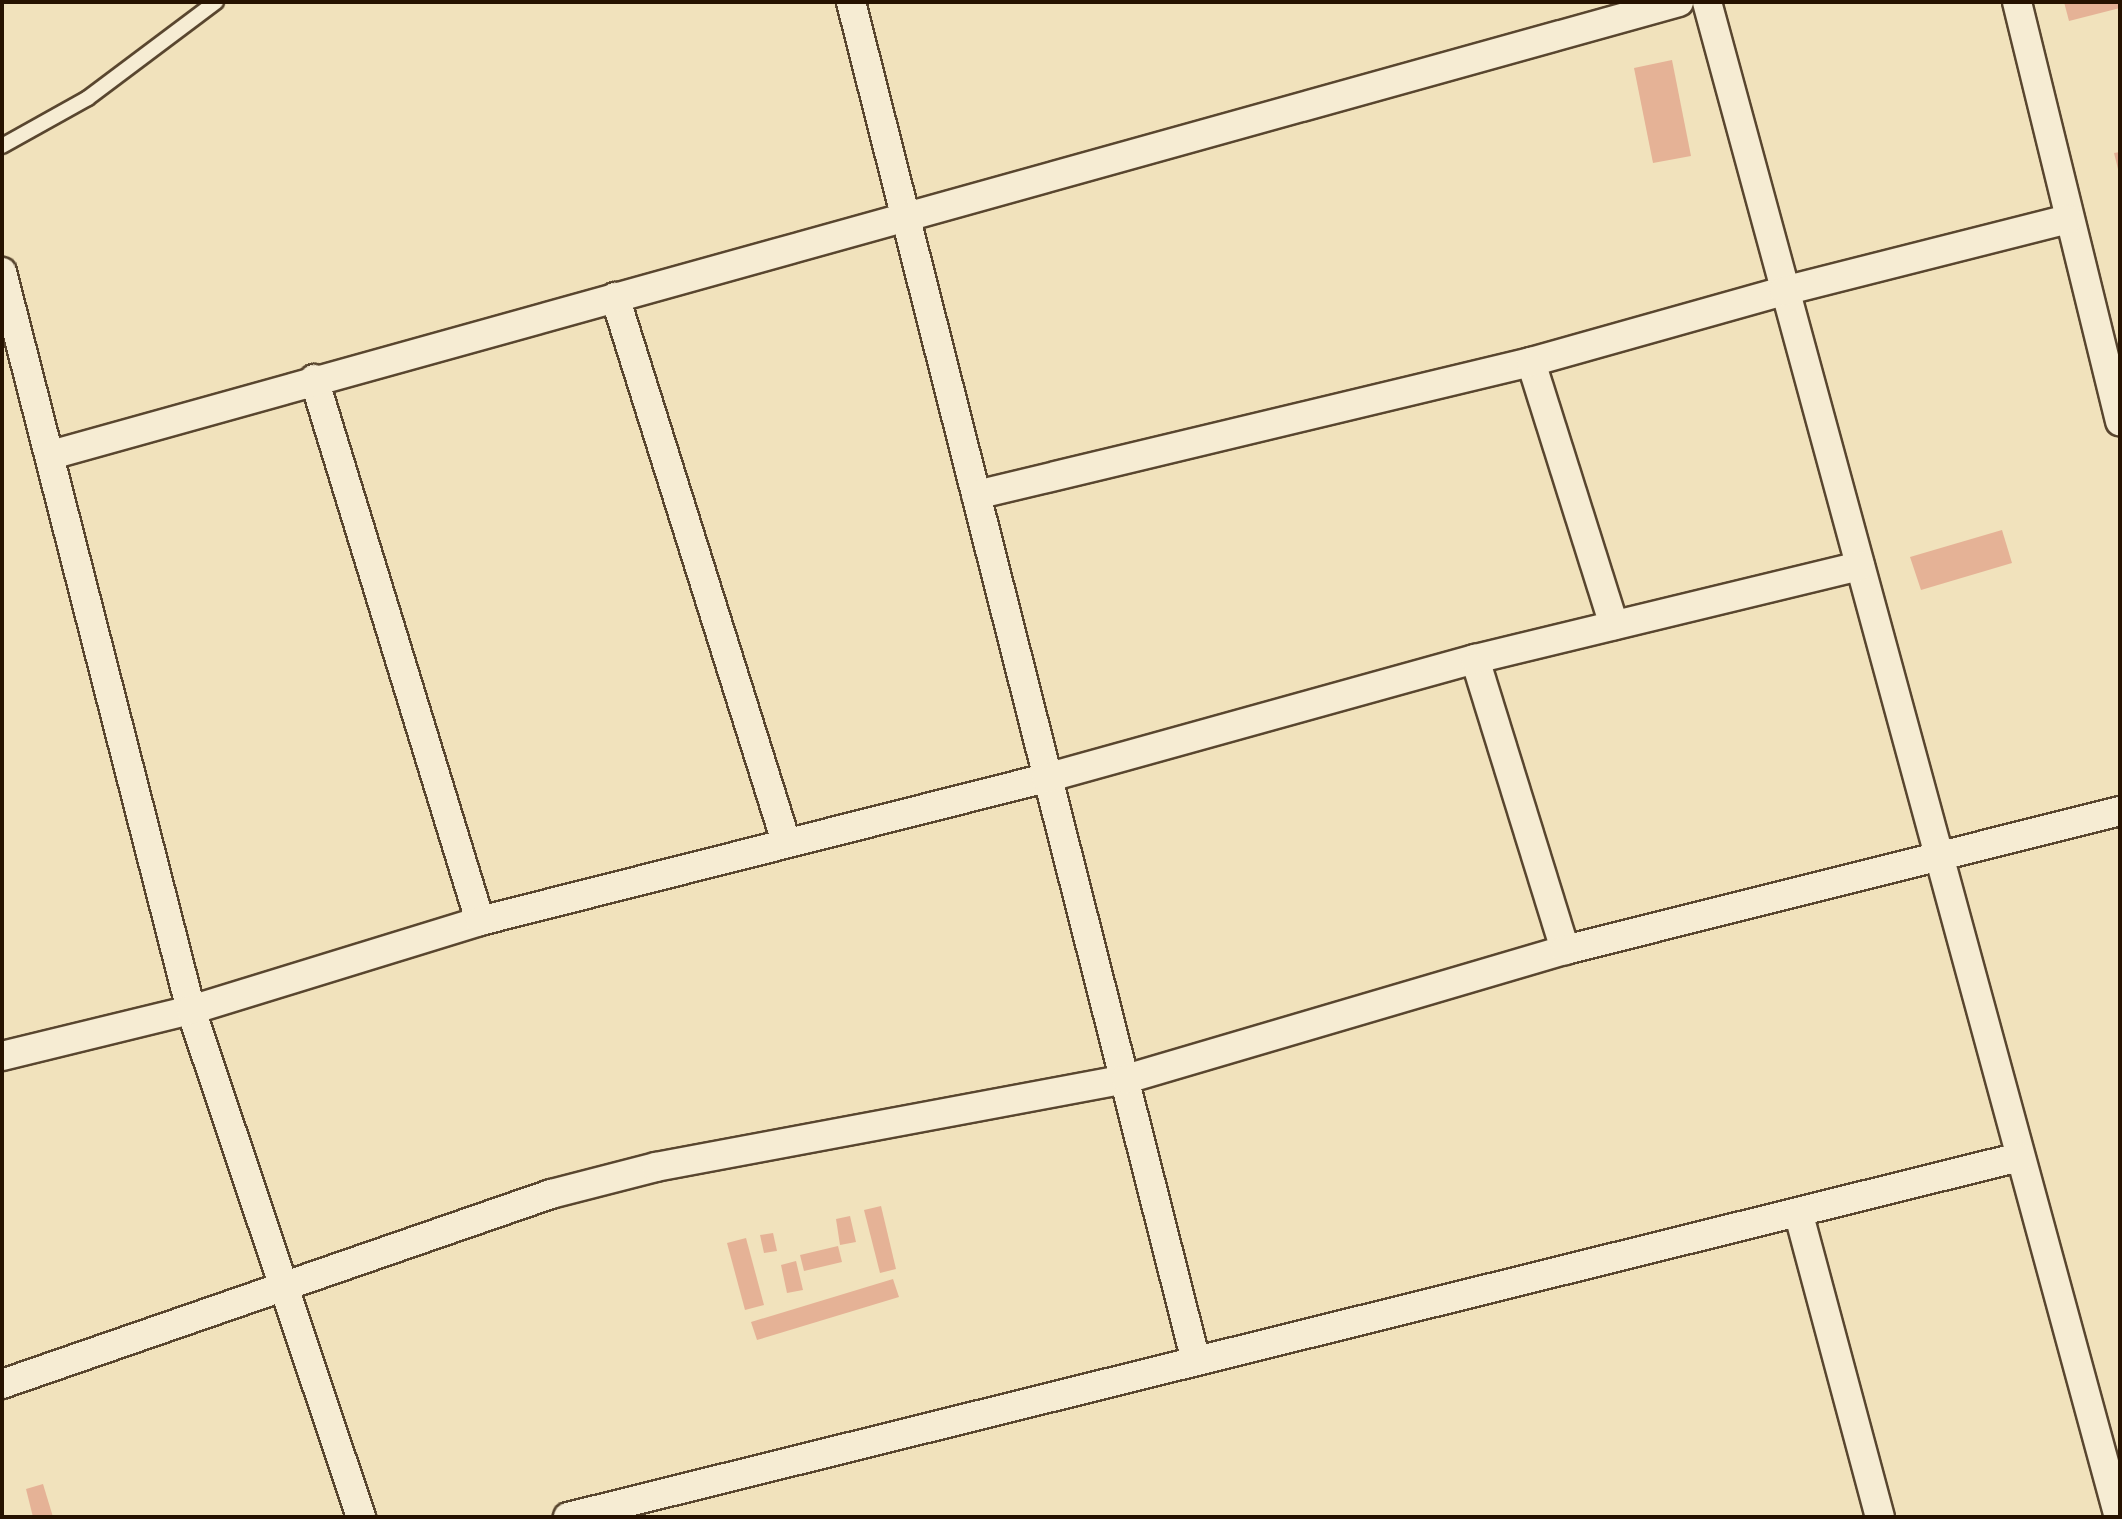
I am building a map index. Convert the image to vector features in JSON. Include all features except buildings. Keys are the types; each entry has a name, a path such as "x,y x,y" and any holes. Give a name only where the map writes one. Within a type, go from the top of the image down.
{"street":[{"path":"851,2 1196,1361"},
{"path":"51,455 314,379 1679,2"},
{"path":"1706,2 2119,1517"},
{"path":"2017,2 2068,219 2120,422"},
{"path":"976,495 1531,362 1784,291 2068,219"},
{"path":"2,272 191,1010 361,1517"},
{"path":"615,297 786,842"},
{"path":"1531,362 1615,625"},
{"path":"314,379 480,920"},
{"path":"2,1056 191,1010 480,920 1046,778 1475,659 1860,566"},
{"path":"1475,659 1565,950"},
{"path":"2,1384 551,1194 656,1167 1126,1079 1565,950 2120,811"},
{"path":"568,1517 1799,1215 2020,1157"},
{"path":"1799,1215 1880,1517"}],"lane":[{"path":"2,146 88,98 216,2"}]}
